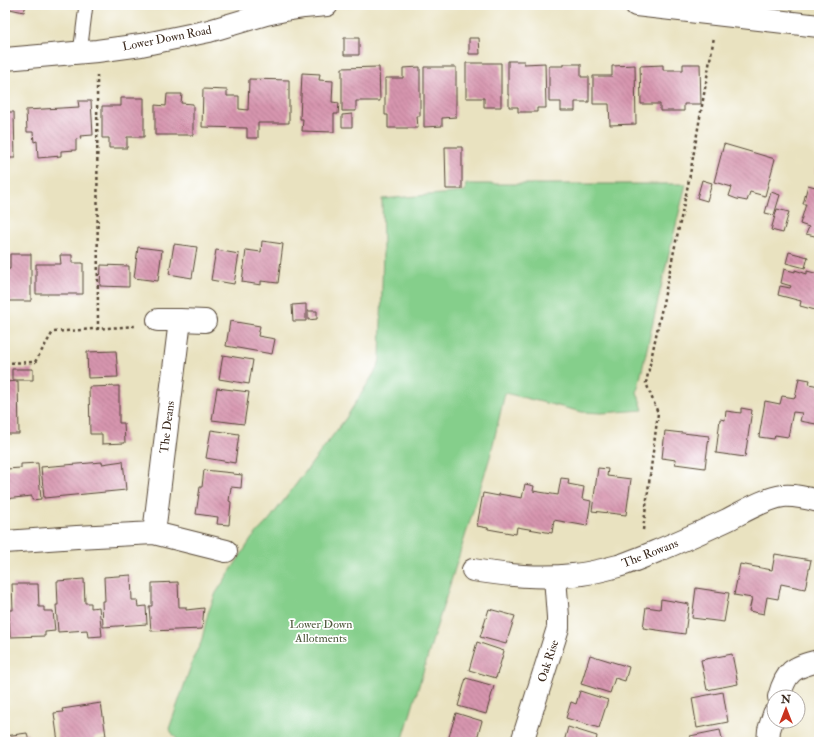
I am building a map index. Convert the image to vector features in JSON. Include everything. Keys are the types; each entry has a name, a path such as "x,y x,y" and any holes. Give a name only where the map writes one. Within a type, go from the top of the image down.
{"street":[{"name":"Lower Down Road","path":"5,59 89,52 141,45 201,32 266,14 304,7 327,5"},
{"path":"636,5 819,26"},
{"path":"781,5 795,24"},
{"path":"158,320 205,321"},
{"name":"The Deans","path":"154,533 180,320"},
{"name":"The Rowans","path":"473,570 517,576 555,577 587,573 640,558 704,531 760,504 782,496 795,496 819,501"},
{"path":"5,542 154,533 226,551"},
{"name":"Oak Rise","path":"522,742 558,628 555,577"},
{"path":"781,689 790,673 802,666 819,661"},
{"path":"768,742 769,729"}],"lane":[{"path":"86,5 89,52"}],"path":[{"path":"640,558 658,413 646,383 689,180 718,14"},
{"path":"89,52 98,329"},
{"path":"5,363 35,362 53,332 153,325 158,320"}],"green space":[{"name":"Lower Down Allotments","path":"466,184 686,184 637,392 643,410 602,413 582,412 505,393 490,457 402,742 179,742 169,729 195,654 201,643 208,613 216,593 252,538 269,520 346,418 378,367 380,359 383,251 382,199 465,192"}],"building":[{"path":"5,5 26,5 24,12 5,8"},
{"path":"344,38 359,38 359,55 344,55"},
{"path":"469,38 479,38 480,54 469,54"},
{"path":"508,61 524,61 524,64 545,63 546,108 537,108 537,112 518,112 518,107 509,107"},
{"path":"466,63 501,63 501,107 484,107 484,98 466,98"},
{"path":"563,64 581,64 581,77 589,77 589,102 575,102 575,111 561,111 561,102 549,102 549,66 563,66"},
{"path":"683,64 700,64 701,104 684,104 684,111 660,111 660,104 641,104 640,66 663,65 663,70 683,70"},
{"path":"635,65 636,124 610,125 609,104 593,104 593,76 612,76 612,66"},
{"path":"379,67 380,101 356,101 356,111 342,111 342,68"},
{"path":"420,67 420,116 417,116 418,128 388,128 388,115 385,115 385,78 403,78 403,68"},
{"path":"424,67 456,67 456,117 442,118 442,126 424,127"},
{"path":"302,73 320,74 319,80 333,81 332,102 339,103 338,114 334,114 334,132 302,131 303,119 300,119"},
{"path":"249,79 289,80 289,123 258,123 258,138 247,138 247,128 202,127 203,89 227,90 227,96 239,96 239,109 248,110"},
{"path":"167,94 182,94 181,103 193,104 193,135 155,135 155,105 166,106"},
{"path":"121,98 144,98 144,137 127,137 127,148 109,148 109,138 102,138 102,106 121,106"},
{"path":"78,101 91,101 93,135 80,136 81,138 76,139 76,150 61,151 61,156 38,158 37,141 34,142 33,132 27,132 26,110 79,107"},
{"path":"5,112 14,112 15,158 5,158"},
{"path":"352,114 352,127 342,127 342,115"},
{"path":"724,144 775,159 765,196 750,192 747,201 737,199 729,196 732,187 714,182"},
{"path":"445,147 462,147 462,189 446,189"},
{"path":"819,159 819,175 815,174"},
{"path":"702,180 712,183 707,201 697,198"},
{"path":"808,185 819,188 819,237 806,234 809,227 800,224 806,204 803,204"},
{"path":"771,192 780,195 774,215 765,213"},
{"path":"777,209 789,212 783,233 771,230"},
{"path":"262,241 283,244 278,283 261,281 261,285 242,282 246,250 261,252"},
{"path":"174,244 197,247 192,278 169,274"},
{"path":"138,247 162,250 158,281 134,278"},
{"path":"216,250 239,254 234,284 211,280"},
{"path":"789,252 808,257 805,268 786,263"},
{"path":"10,254 31,254 31,301 5,301 5,269 10,269"},
{"path":"60,255 72,255 72,263 83,263 83,294 36,294 36,264 61,264"},
{"path":"101,265 129,266 129,287 100,286"},
{"path":"784,269 795,272 795,270 807,274 807,271 819,274 819,311 800,306 801,301 778,295 780,286 790,288 791,286 781,283"},
{"path":"306,304 306,321 293,321 292,305"},
{"path":"308,311 317,311 317,319 308,320"},
{"path":"230,321 260,326 258,336 275,339 272,354 226,346"},
{"path":"116,351 118,377 88,378 87,352"},
{"path":"223,355 253,360 249,384 219,379"},
{"path":"12,369 33,369 33,380 12,380"},
{"path":"799,378 810,380 809,384 819,386 819,417 818,416 816,424 800,421 802,413 793,412 788,437 775,435 774,439 759,437 765,401 780,404 782,396 795,398"},
{"path":"18,381 19,434 5,434 5,382"},
{"path":"119,386 119,423 124,423 125,443 102,444 102,434 90,434 89,387"},
{"path":"217,388 249,392 244,424 212,420"},
{"path":"741,408 752,410 745,457 716,453 720,419 725,420 726,411 741,413"},
{"path":"211,430 239,434 235,463 206,458"},
{"path":"665,431 709,436 705,468 675,464 676,460 662,458"},
{"path":"123,461 126,490 44,498 41,467 102,462 102,464"},
{"path":"38,463 41,499 32,500 32,496 5,499 5,466 6,469 21,468 21,464"},
{"path":"598,468 608,469 607,476 631,479 626,515 592,511"},
{"path":"204,470 242,475 241,488 231,487 229,501 231,502 229,525 217,524 218,517 196,514"},
{"path":"561,478 569,479 568,484 584,487 582,499 591,501 587,526 554,520 552,533 517,527 516,534 477,526 483,493 522,498 525,484 534,486 533,491 558,495"},
{"path":"775,554 811,560 805,589 781,584 778,599 767,597 764,614 749,611 752,598 734,595 740,564 772,570"},
{"path":"131,575 132,600 137,600 138,607 146,606 147,624 103,627 102,601 105,601 104,577"},
{"path":"84,579 85,603 91,603 91,608 99,607 102,636 88,637 87,630 58,632 56,605 58,605 57,581"},
{"path":"178,582 179,607 186,607 186,610 204,608 202,629 151,631 149,606 152,606 152,583"},
{"path":"12,584 38,584 39,607 44,607 44,611 53,611 55,631 45,632 45,636 10,637 9,610 13,610"},
{"path":"696,588 729,593 724,622 692,618"},
{"path":"661,599 689,604 685,634 643,628 646,607 660,609"},
{"path":"489,609 515,616 506,644 480,637"},
{"path":"477,642 504,651 496,678 469,670"},
{"path":"732,654 738,684 707,690 701,660"},
{"path":"590,655 629,667 625,681 615,678 610,693 581,684"},
{"path":"466,678 494,686 486,714 458,706"},
{"path":"580,691 608,700 599,728 566,718 571,702 576,704"},
{"path":"723,692 728,722 697,728 692,698"},
{"path":"101,703 106,736 94,737 95,742 58,742 54,713 63,712 62,709"},
{"path":"456,713 482,721 476,742 454,742 448,740"},
{"path":"568,727 597,736 596,742 564,742"},
{"path":"720,730 723,742 691,742 690,736"},
{"path":"27,733 29,742 5,742 5,736"}]}
